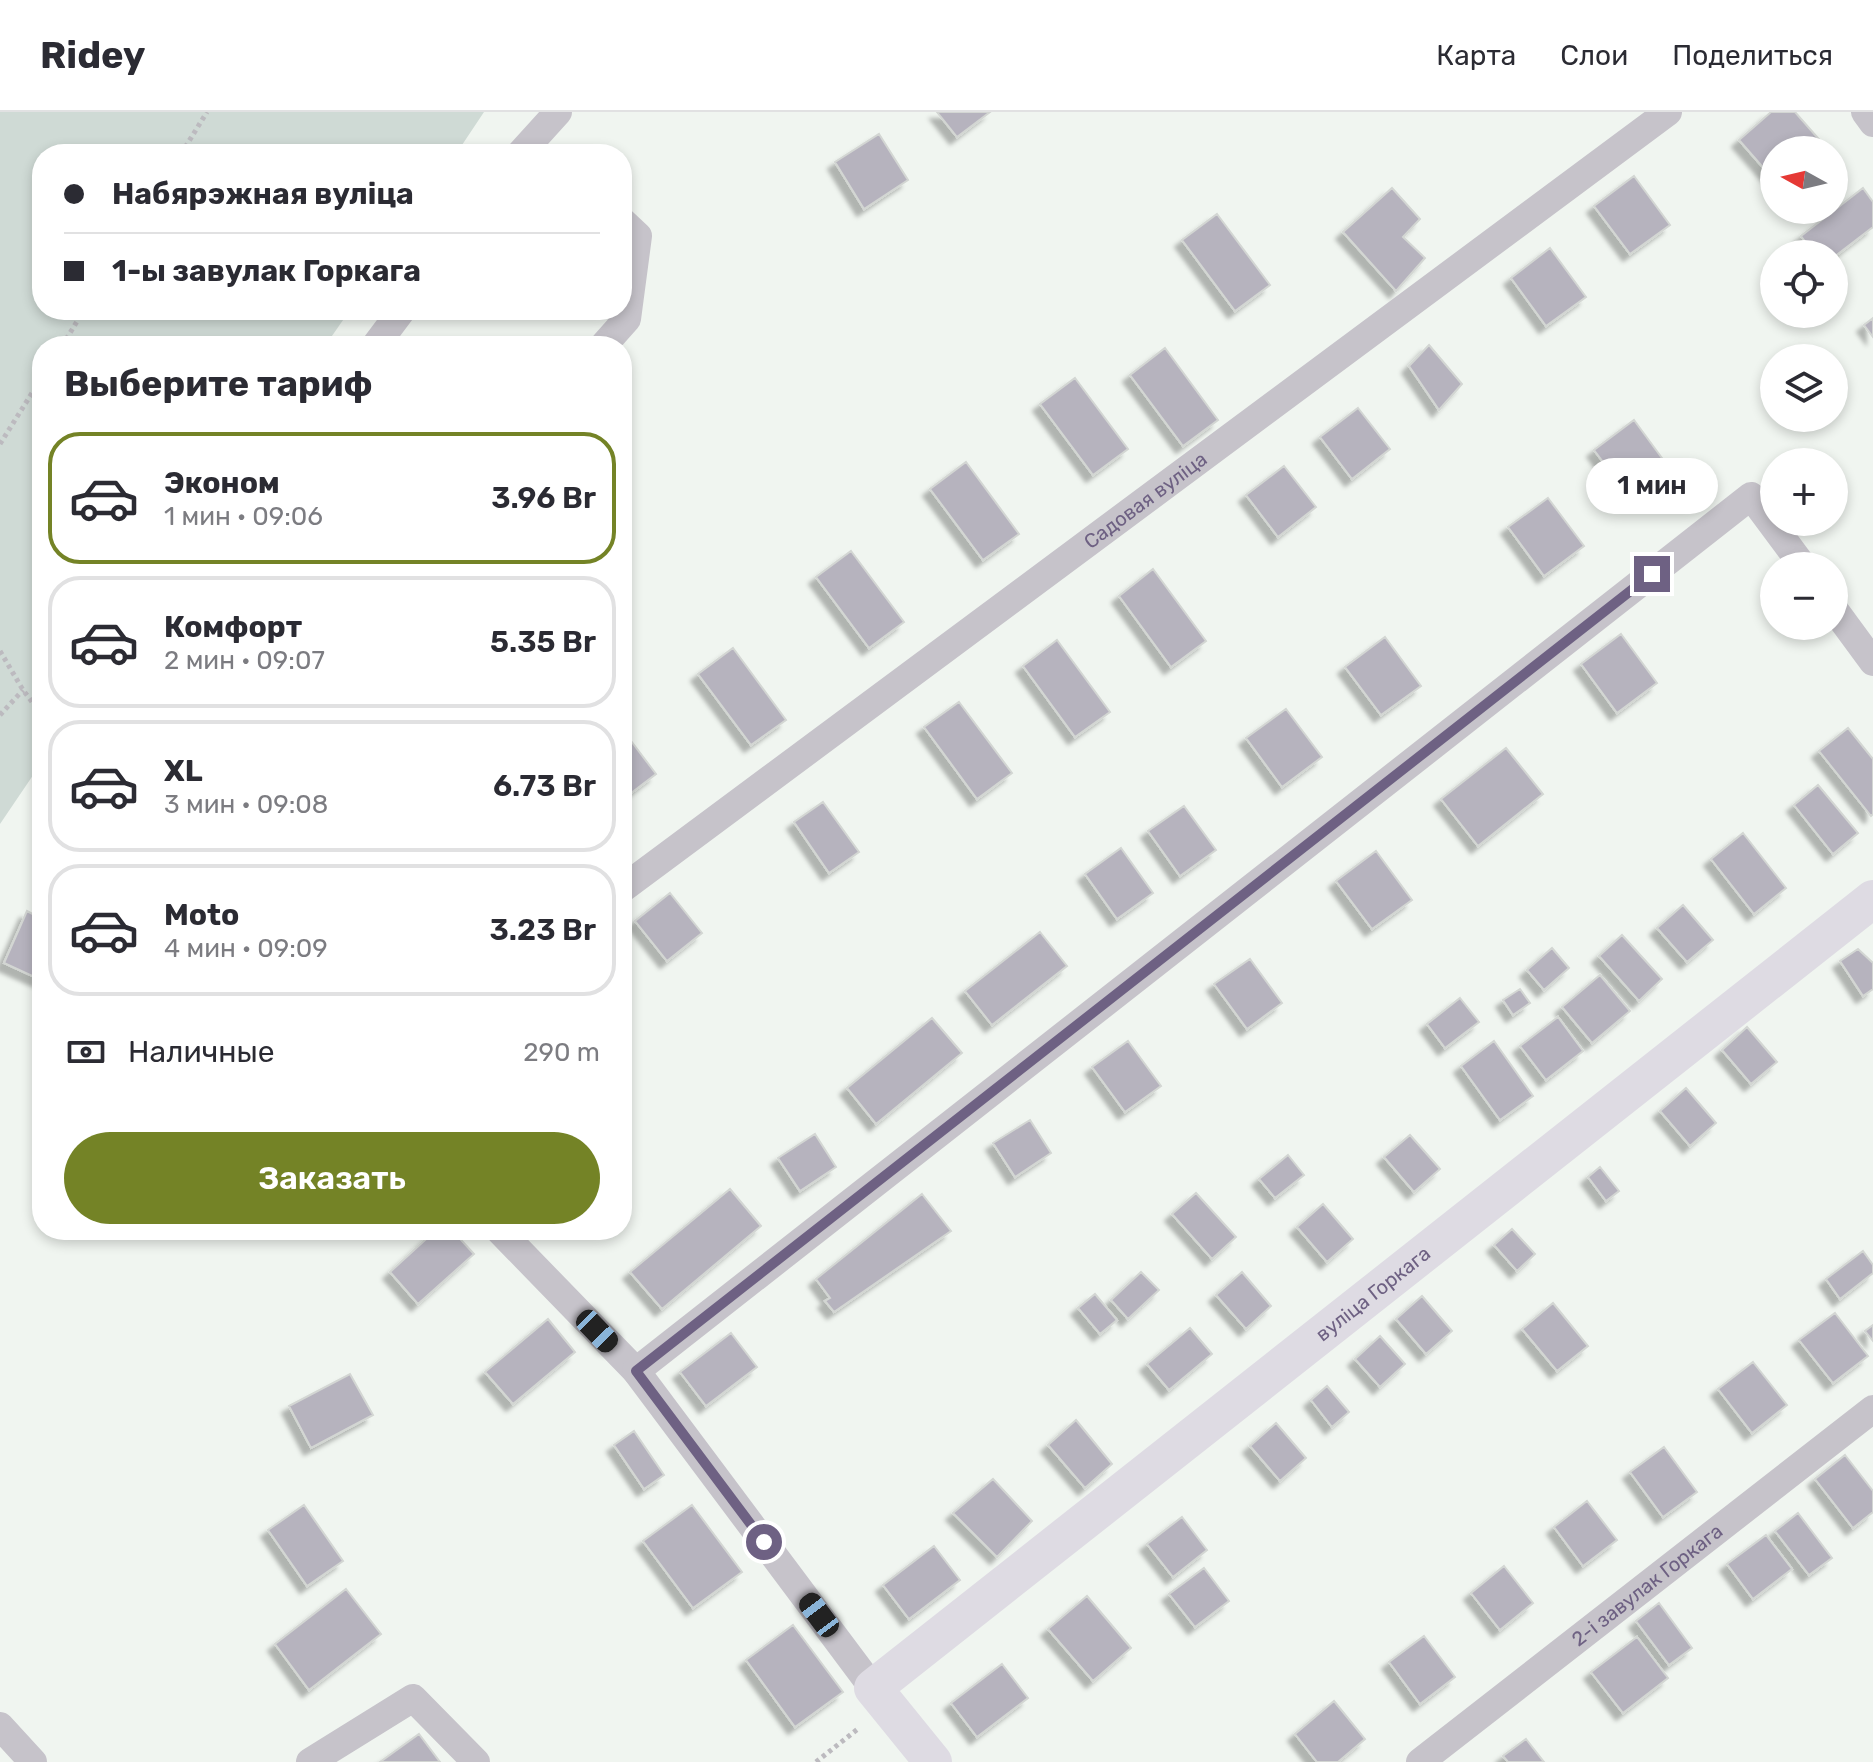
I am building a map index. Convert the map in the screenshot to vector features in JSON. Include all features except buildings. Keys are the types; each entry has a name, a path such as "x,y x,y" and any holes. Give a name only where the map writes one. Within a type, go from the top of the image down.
{"street":[{"path":"529,144 558,112"},
{"name":"Садовая вуліца","path":"632,882 1668,112"},
{"path":"1865,112 1873,123"},
{"path":"632,230 638,236 632,281"},
{"path":"612,336 626,320"},
{"path":"636,1371 1751,496 1793,552"},
{"path":"1848,628 1873,662"},
{"name":"вуліца Горкага","path":"880,1696 1873,899"},
{"path":"509,1240 636,1371 933,1762"},
{"name":"2-і завулак Горкага","path":"1420,1762 1873,1409"},
{"path":"310,1762 413,1698 476,1762"},
{"path":"0,1726 33,1762"}],"path":[{"path":"187,144 207,112"},
{"path":"0,444 32,393"},
{"path":"0,651 32,702"},
{"path":"0,715 23,690"},
{"path":"816,1762 880,1696"}],"shaded area":[{"path":"0,112 484,112 463,144 32,144 32,320 343,320 332,336 32,336 32,777 0,824"}],"route":[{"path":"764,1542 636,1371 1652,574"}]}
